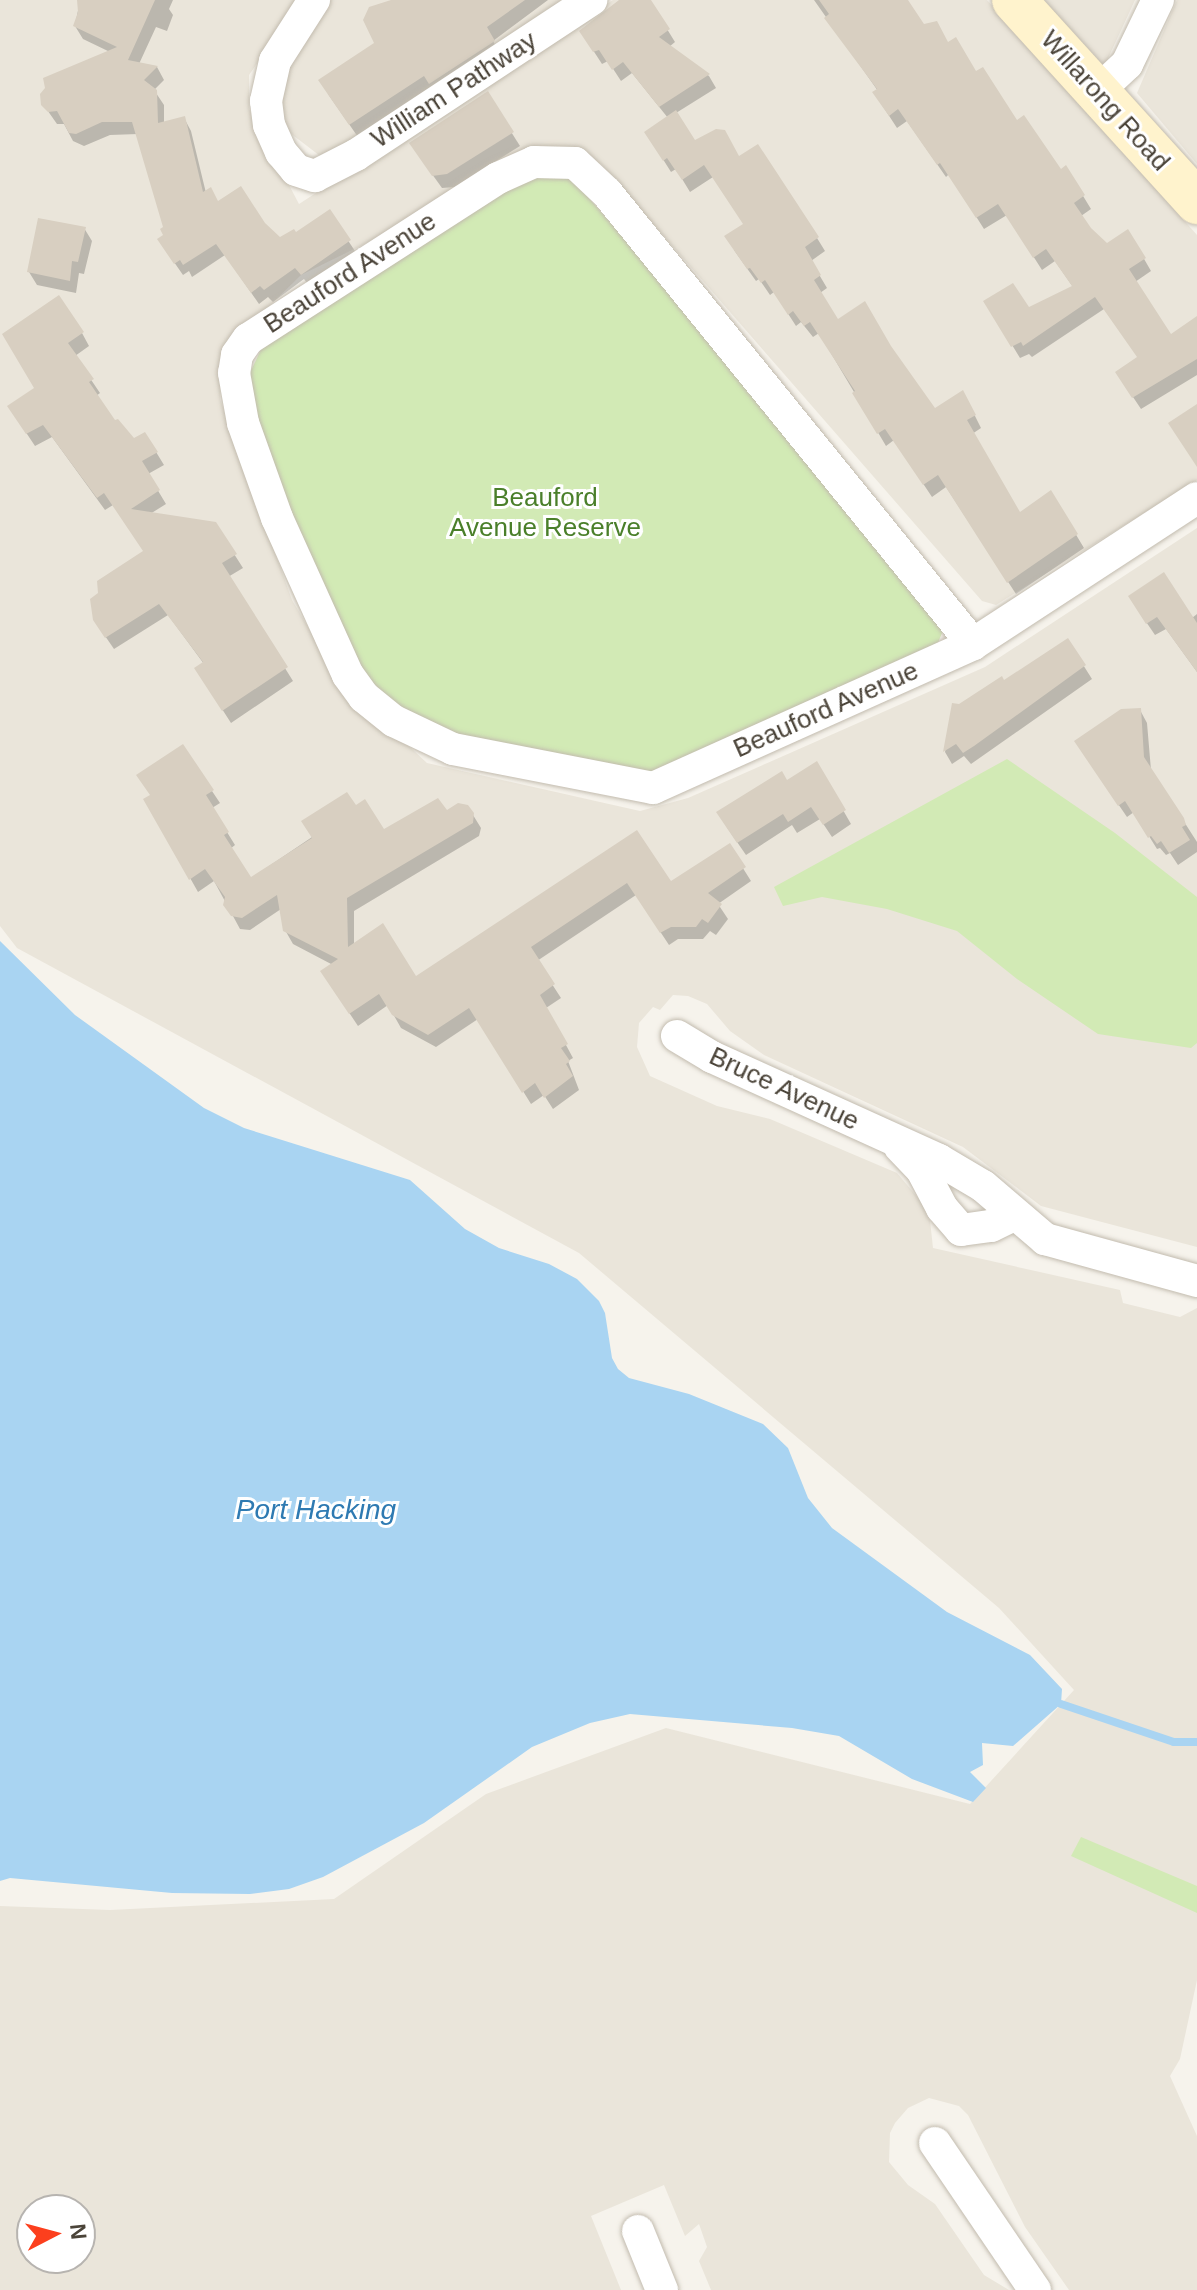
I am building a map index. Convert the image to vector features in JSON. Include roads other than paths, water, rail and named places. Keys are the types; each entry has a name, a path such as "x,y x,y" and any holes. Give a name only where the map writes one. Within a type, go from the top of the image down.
{"street":[{"name":"William Pathway","path":"314,0 275,61 266,101 269,125 281,152 296,170 315,176 356,155 591,0"},
{"name":"Willarong Road","path":"1014,0 1197,202"},
{"path":"1097,92 1127,64 1158,0"},
{"name":"Beauford Avenue","path":"973,644 607,193 575,163 534,162 498,178 248,339 237,355 234,373 243,423 277,518 348,675 364,697 394,721 453,749 653,788 973,644 1197,498"},
{"name":"Bruce Avenue","path":"677,1036 712,1057 939,1160 983,1186 1045,1239 1197,1281"},
{"name":"Bruce Avenue","path":"893,1138 922,1170 942,1208 961,1230 991,1226 1014,1215"},
{"path":"935,2143 1035,2290"},
{"path":"638,2231 662,2290"}],"water":[{"name":"Port Hacking","path":"0,941 75,1015 204,1108 244,1128 410,1180 465,1229 499,1248 549,1264 577,1279 599,1301 605,1313 612,1358 618,1369 629,1378 689,1394 763,1424 788,1448 808,1498 832,1528 947,1612 1030,1655 1062,1689 1061,1704 1013,1746 982,1743 983,1765 970,1772 986,1788 973,1802 912,1779 839,1736 792,1728 630,1714 590,1723 532,1747 424,1823 323,1877 289,1889 250,1894 172,1893 10,1878 0,1881"}],"waterway":[{"path":"1061,1704 1174,1742 1197,1742"}],"park label":[{"name":"Beauford Avenue Reserve","path":"545,513"}]}
